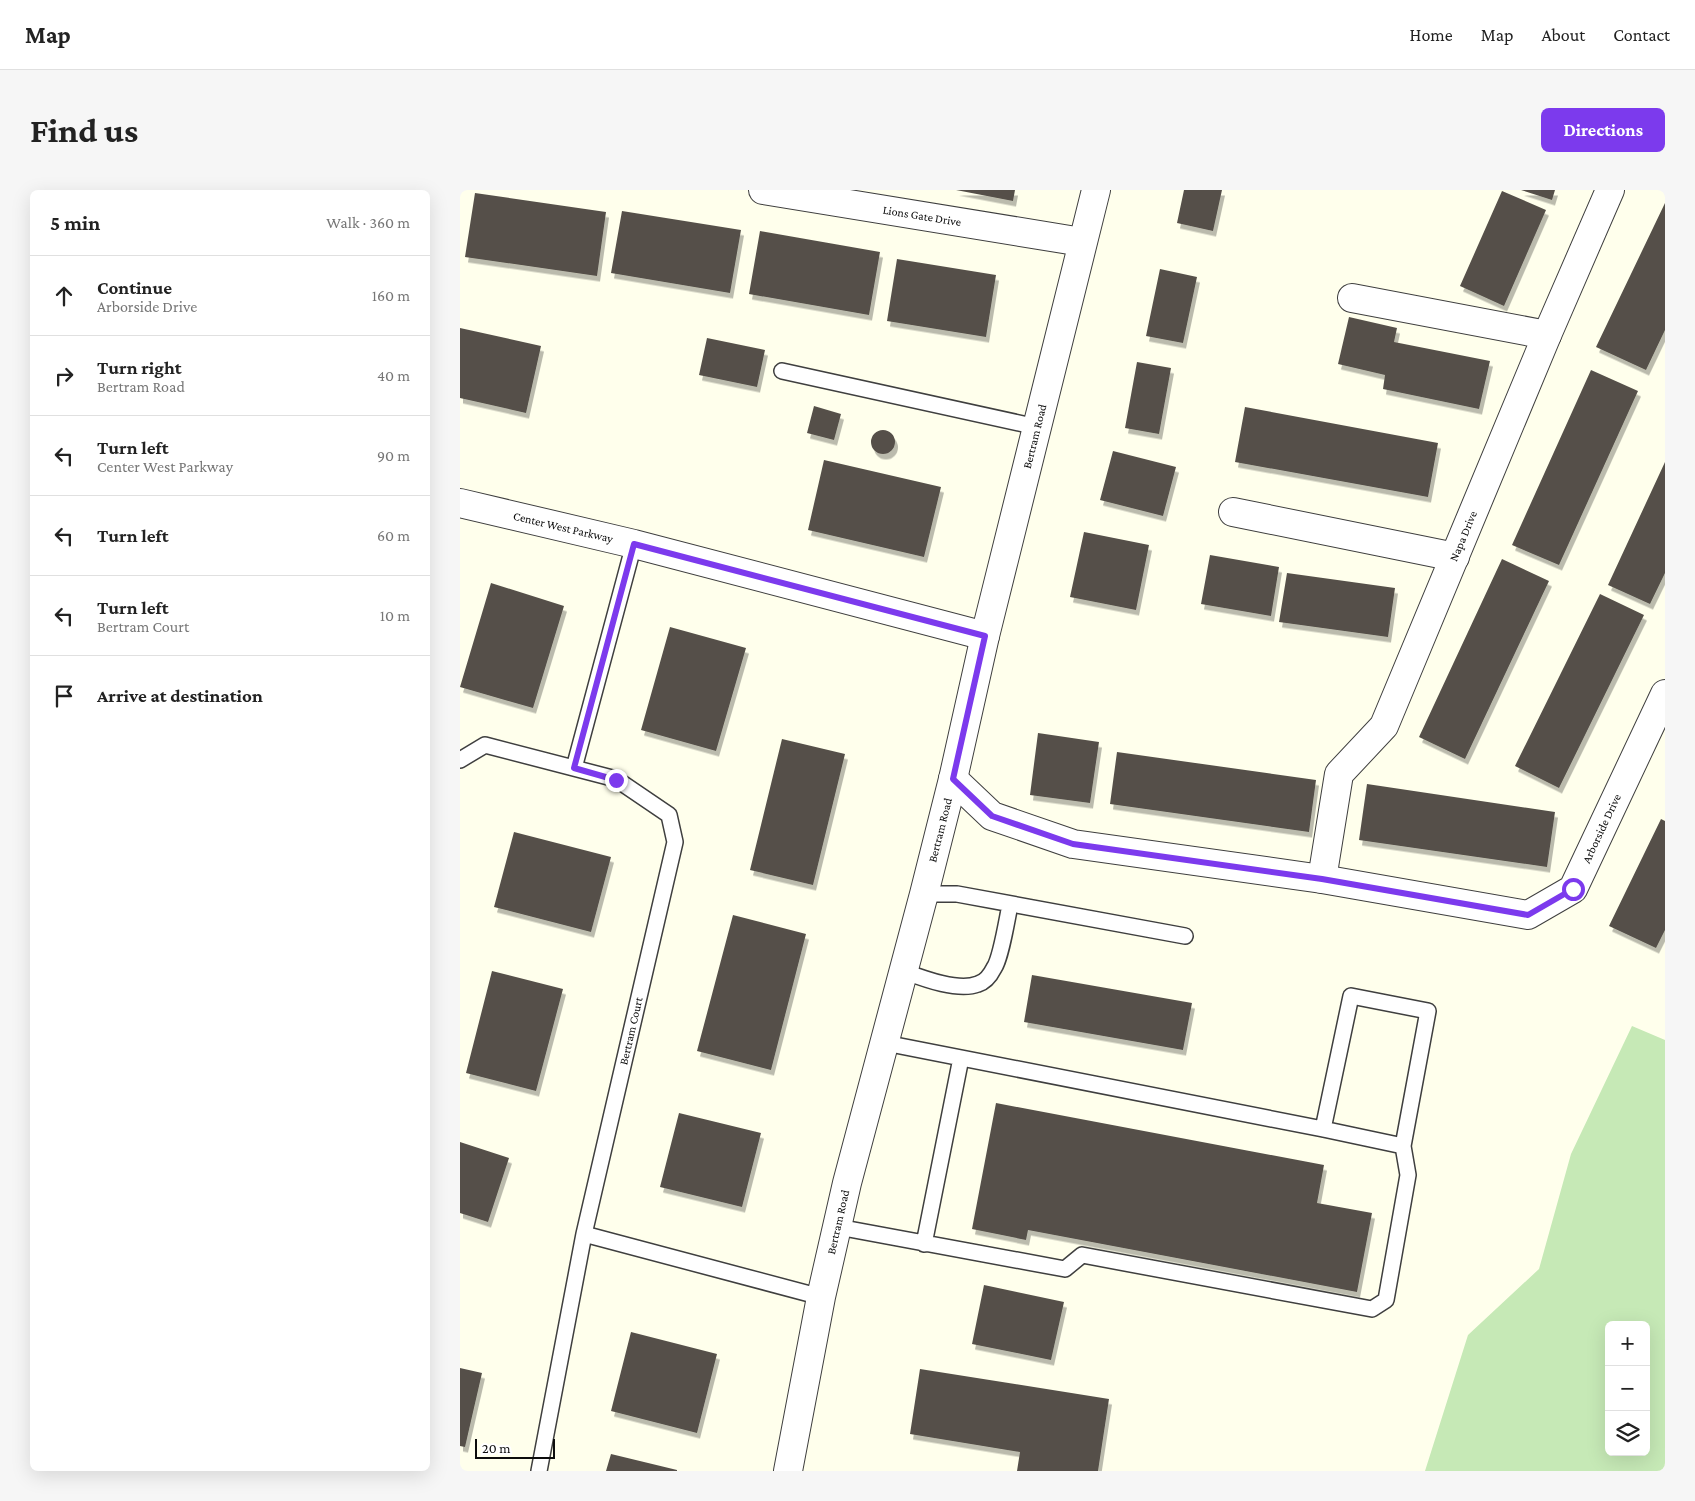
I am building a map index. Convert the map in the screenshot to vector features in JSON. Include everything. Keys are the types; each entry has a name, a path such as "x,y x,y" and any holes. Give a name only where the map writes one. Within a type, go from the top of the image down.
{"street":[{"name":"Lions Gate Drive","path":"763,190 914,202 1082,242"},
{"name":"Bertram Road","path":"788,1471 821,1297 847,1182 953,779 985,636 1096,190"},
{"name":"Napa Drive","path":"1322,879 1339,774 1384,726 1547,334 1610,190"},
{"path":"1352,298 1547,334"},
{"name":"Center West Parkway","path":"460,503 634,544 985,636"},
{"path":"1233,512 1455,557"},
{"name":"Arborside Drive","path":"953,779 992,816 1073,844 1322,879 1528,915 1573,889 1665,694"}],"lane":[{"path":"782,371 1037,427"},
{"path":"574,768 634,544"},
{"name":"Bertram Court","path":"460,760 485,745 616,780 669,815 675,842 584,1234 539,1471"},
{"path":"924,894 957,894 1185,936"},
{"path":"903,971 933,982 973,986 980,984 995,967 1010,905"},
{"path":"838,1227 1064,1270 1082,1255 1372,1309 1386,1300 1408,1175 1403,1146 1428,1011 1351,996 1323,1129"},
{"path":"884,1043 1403,1146"},
{"path":"924,1244 961,1058"},
{"path":"584,1234 821,1297"}],"green space":[{"path":"1632,1026 1665,1040 1665,1471 1425,1471 1468,1335 1539,1269 1571,1154"}],"building":[{"path":"956,190 1015,190 1013,201"},
{"path":"1184,190 1222,190 1213,231 1177,223"},
{"path":"1521,190 1555,190 1552,200"},
{"path":"1502,191 1546,210 1504,306 1460,286"},
{"path":"475,193 606,212 597,276 465,257"},
{"path":"1665,203 1665,330 1646,370 1596,347"},
{"path":"622,211 741,230 730,293 611,273"},
{"path":"760,231 880,252 869,315 749,294"},
{"path":"897,259 996,275 986,337 887,321"},
{"path":"1160,269 1197,277 1183,343 1146,336"},
{"path":"1349,317 1397,328 1394,342 1490,361 1479,409 1383,389 1385,375 1338,364"},
{"path":"460,328 541,346 526,413 460,398"},
{"path":"707,338 765,350 757,387 699,375"},
{"path":"1137,362 1171,368 1159,434 1125,428"},
{"path":"1591,370 1638,391 1559,565 1512,545"},
{"path":"814,406 841,414 834,440 807,433"},
{"path":"1245,407 1438,443 1428,497 1235,462"},
{"path":"878,430 888,430 895,437 895,447 888,454 878,454 871,447 871,437"},
{"path":"1113,451 1176,467 1163,516 1100,500"},
{"path":"824,460 941,487 924,557 808,530"},
{"path":"1665,462 1665,573 1650,604 1608,585"},
{"path":"1084,532 1149,545 1136,610 1070,597"},
{"path":"1210,555 1279,567 1271,616 1201,604"},
{"path":"1502,559 1549,581 1465,759 1419,737"},
{"path":"1287,573 1395,588 1388,637 1279,622"},
{"path":"491,583 564,606 533,708 460,687"},
{"path":"1600,594 1644,615 1559,788 1515,766"},
{"path":"670,627 746,648 716,751 641,730"},
{"path":"1038,733 1099,742 1090,803 1030,795"},
{"path":"782,739 845,754 813,885 750,870"},
{"path":"1117,752 1316,780 1309,832 1110,804"},
{"path":"1367,784 1555,812 1547,867 1359,840"},
{"path":"1661,819 1665,821 1665,930 1656,948 1609,926"},
{"path":"514,832 611,857 591,932 494,907"},
{"path":"733,915 806,934 771,1070 697,1051"},
{"path":"492,971 563,989 536,1091 466,1073"},
{"path":"1032,975 1192,1003 1183,1050 1024,1022"},
{"path":"996,1103 1324,1165 1317,1203 1372,1213 1357,1292 1028,1230 1026,1240 972,1229"},
{"path":"679,1113 761,1133 742,1207 660,1187"},
{"path":"460,1142 509,1158 488,1222 460,1213"},
{"path":"984,1285 1064,1302 1051,1360 972,1344"},
{"path":"631,1332 717,1354 697,1433 611,1411"},
{"path":"460,1368 482,1373 465,1447 460,1446"},
{"path":"920,1369 1109,1399 1098,1471 1017,1471 1020,1452 910,1434"},
{"path":"611,1454 677,1470 677,1471 606,1471"}],"route":[{"path":"616,780 574,768 634,544 985,636 953,779 992,816 1073,844 1322,879 1528,915 1573,889"}]}
